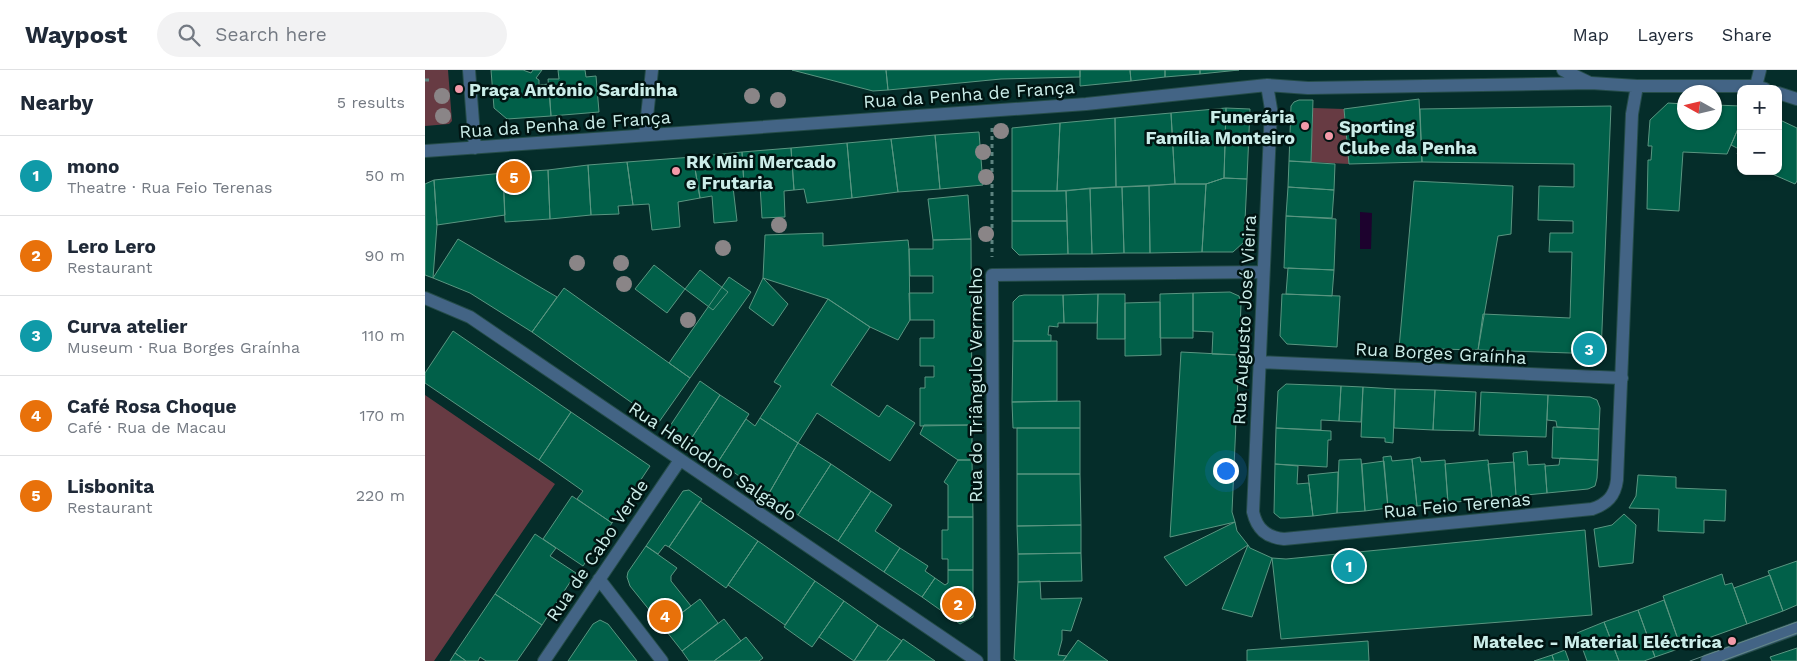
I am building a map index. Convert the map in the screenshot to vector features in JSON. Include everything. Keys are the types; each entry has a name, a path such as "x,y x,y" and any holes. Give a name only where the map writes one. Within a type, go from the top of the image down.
{"street":[{"path":"469,70 475,148"},
{"path":"645,135 652,70"},
{"path":"1563,70 1591,83"},
{"name":"Rua da Penha de França","path":"1760,70 1760,85"},
{"name":"Rua da Penha de França","path":"425,151 1086,104 1267,85 1308,88 1591,83 1637,86 1737,87"},
{"name":"Rua Augusto José Vieira","path":"1267,85 1271,109 1253,512 1255,522 1262,532 1274,538 1283,539"},
{"path":"1622,378 1632,114 1637,86"},
{"path":"1782,94 1797,99"},
{"path":"992,275 1263,272"},
{"name":"Rua do Triângulo Vermelho","path":"992,275 994,661"},
{"name":"Rua Heliodoro Salgado","path":"425,298 469,317 977,661"},
{"name":"Rua Borges Graínha","path":"1259,362 1622,378"},
{"name":"Rua Feio Terenas","path":"1283,539 1592,509 1602,506 1610,499 1616,489 1622,378"},
{"name":"Rua de Cabo Verde","path":"543,661 680,460"},
{"path":"599,578 662,661"},
{"path":"1707,661 1797,628"}],"path":[{"name":"Rua do Triângulo Vermelho","path":"992,110 992,275"}],"shaded area":[{"path":"425,70 448,70 452,121 449,124 425,126"},
{"name":"Sporting Clube da Penha","path":"1313,108 1344,109 1349,164 1311,162"},
{"path":"1360,212 1372,213 1371,249 1360,249"},
{"path":"425,395 555,484 434,661 425,661"}],"building":[{"path":"491,70 523,70 531,73 533,70 542,70 536,78 539,80 539,85 549,84 551,116 507,119 494,108"},
{"path":"558,70 585,70 586,77 596,76 599,112 551,116 548,79 559,79"},
{"path":"792,70 886,70 888,90 873,91"},
{"path":"886,70 1080,70 1080,77 1001,79 888,90"},
{"path":"1080,70 1130,70 1131,81 1080,86"},
{"path":"1130,70 1165,70 1165,77 1131,81"},
{"path":"1165,70 1200,70 1200,74 1165,77"},
{"path":"1200,70 1239,70 1200,74"},
{"path":"1419,99 1422,162 1349,164 1344,109"},
{"path":"1299,100 1313,100 1311,162 1289,161 1291,106"},
{"path":"1668,103 1677,104 1677,130 1722,130 1722,105 1737,106 1737,131 1727,154 1683,152 1679,211 1647,209 1648,160 1651,160 1652,146 1648,146 1650,120"},
{"path":"1611,106 1601,354 1478,350 1483,314 1570,318 1572,252 1549,252 1550,233 1573,233 1573,221 1538,220 1539,186 1574,187 1574,164 1422,162 1420,109"},
{"path":"1226,108 1250,109 1247,179 1224,178"},
{"path":"1226,108 1224,178 1206,184 1175,184 1171,113"},
{"path":"1171,113 1175,184 1116,187 1115,118"},
{"path":"1115,118 1116,187 1057,191 1060,123"},
{"path":"1782,121 1797,128 1797,181 1795,184 1775,175 1782,175"},
{"path":"1060,123 1057,191 1012,191 1012,128"},
{"path":"1737,131 1737,148 1731,145"},
{"path":"979,132 983,185 940,189 935,135"},
{"path":"935,135 940,189 898,192 891,139"},
{"path":"891,139 898,192 852,198 847,143"},
{"path":"847,143 852,198 807,203 804,189 794,190 791,148"},
{"path":"791,148 794,190 784,191 785,217 762,218 760,185 744,185 742,152"},
{"path":"742,152 744,185 733,187 737,221 714,223 712,196 700,198 693,157"},
{"path":"693,157 700,198 678,202 680,227 652,230 649,204 633,205 627,162"},
{"path":"1289,161 1335,164 1334,190 1288,187"},
{"path":"627,162 633,205 618,206 619,214 591,215 588,165"},
{"path":"588,165 591,215 550,219 548,170"},
{"path":"548,170 550,219 505,222 503,173"},
{"path":"503,173 505,215 437,225 434,180"},
{"path":"1224,178 1247,179 1244,242 1233,252 1202,252 1206,184"},
{"path":"434,180 437,225 433,278 425,275 425,184"},
{"path":"1414,181 1513,186 1511,234 1498,236 1478,350 1399,348"},
{"path":"1206,184 1202,252 1150,253 1149,186"},
{"path":"1149,186 1150,253 1124,253 1122,187"},
{"path":"1122,187 1124,253 1092,254 1090,188"},
{"path":"1288,187 1334,190 1332,218 1286,216"},
{"path":"1090,188 1092,254 1068,254 1066,191"},
{"path":"1012,191 1066,191 1067,221 1012,221"},
{"path":"968,195 971,239 933,240 928,199"},
{"path":"1286,216 1336,219 1334,270 1284,268"},
{"path":"1012,221 1067,221 1068,254 1019,255 1012,248"},
{"path":"823,233 823,246 908,240 910,320 898,340 870,327 828,299 763,278 765,235"},
{"path":"458,239 557,297 532,332 470,293 433,278"},
{"path":"971,239 972,425 920,426 920,388 925,388 925,377 934,377 934,366 920,366 920,338 934,338 934,320 910,320 909,293 933,293 933,276 910,276 909,249 933,249 933,240"},
{"path":"654,265 685,289 667,313 635,289"},
{"path":"1288,268 1334,270 1332,296 1286,294"},
{"path":"700,270 728,292 713,310 685,289"},
{"path":"729,277 751,292 690,378 669,363"},
{"path":"763,278 788,304 773,326 749,308"},
{"path":"564,288 690,378 659,422 532,332"},
{"path":"1230,292 1239,296 1241,304 1239,355 1212,354 1213,332 1193,331 1193,293"},
{"path":"1193,293 1193,338 1160,338 1160,294"},
{"path":"1098,294 1097,323 1064,323 1063,295"},
{"path":"1098,294 1125,294 1125,339 1097,339"},
{"path":"1282,294 1340,296 1337,347 1287,344 1280,336"},
{"path":"1063,295 1064,323 1058,323 1058,327 1049,326 1048,335 1051,335 1051,341 1013,341 1013,302 1019,296"},
{"path":"828,299 870,327 831,385 879,417 887,405 915,423 890,461 817,413 798,443 760,418 781,386 774,382"},
{"path":"1160,302 1161,355 1125,356 1125,303"},
{"path":"453,331 571,412 539,460 425,383 425,373"},
{"path":"1013,341 1057,341 1057,401 1012,402"},
{"path":"1181,352 1239,355 1232,512 1235,522 1170,537"},
{"path":"700,381 720,395 689,442 668,429"},
{"path":"1286,384 1341,386 1339,421 1321,420 1321,430 1276,428 1278,391"},
{"path":"1341,386 1363,387 1361,422 1339,421"},
{"path":"1363,387 1395,389 1393,443 1385,442 1385,438 1361,437"},
{"path":"1395,389 1435,390 1433,430 1394,428"},
{"path":"1435,390 1476,392 1474,431 1433,430"},
{"path":"1481,392 1548,395 1546,437 1479,435"},
{"path":"720,395 749,414 718,462 689,442"},
{"path":"1548,395 1590,397 1597,400 1600,408 1599,429 1557,427 1556,421 1547,420"},
{"path":"1080,401 1080,428 1013,428 1012,402"},
{"path":"571,412 650,466 612,523 577,499 583,491 539,460"},
{"path":"760,418 798,443 768,495 718,462 746,419 755,426"},
{"path":"924,425 972,425 972,460 958,460 920,434"},
{"path":"1553,427 1599,429 1598,460 1552,458"},
{"path":"1017,428 1080,428 1080,474 1017,474"},
{"path":"1276,428 1331,431 1331,440 1328,440 1327,467 1275,464"},
{"path":"798,443 831,464 798,515 768,495"},
{"path":"1527,451 1528,465 1545,464 1547,493 1516,496 1513,453"},
{"path":"1391,456 1392,461 1412,459 1417,506 1388,508 1383,457"},
{"path":"1420,457 1421,462 1445,460 1448,503 1417,506 1412,459"},
{"path":"1560,458 1598,460 1595,486 1588,489 1547,493 1545,466 1559,465"},
{"path":"1361,459 1365,511 1337,513 1339,460"},
{"path":"958,460 972,460 973,517 948,517 948,485 944,482"},
{"path":"1488,460 1492,498 1448,503 1445,464"},
{"path":"1384,461 1388,508 1365,511 1362,464"},
{"path":"1514,462 1516,496 1492,498 1488,464"},
{"path":"831,464 871,491 838,541 798,515"},
{"path":"1275,464 1298,466 1297,484 1309,483 1313,516 1280,518 1274,513"},
{"path":"1338,472 1337,513 1313,516 1308,475"},
{"path":"1017,474 1080,474 1081,525 1017,526"},
{"path":"1638,475 1676,477 1676,488 1726,490 1725,521 1704,520 1704,533 1658,531 1659,509 1629,508 1636,496"},
{"path":"689,490 702,499 669,547 665,545 658,554 646,546 683,491"},
{"path":"871,491 892,505 875,531 900,548 884,572 838,541"},
{"path":"572,496 612,523 583,566 543,539"},
{"path":"700,501 758,541 726,588 669,547"},
{"path":"1624,514 1636,525 1633,563 1599,567 1594,529 1612,525"},
{"path":"948,517 973,517 973,570 948,570 948,559 942,559 942,530 948,530"},
{"path":"1235,522 1237,531 1248,545 1186,586 1164,557"},
{"path":"1081,525 1081,553 1018,554 1017,526"},
{"path":"1585,530 1592,615 1281,639 1272,558 1286,559"},
{"path":"535,534 556,548 550,556 576,573 542,625 495,594"},
{"path":"758,541 815,581 785,625 728,585"},
{"path":"1248,545 1250,548 1272,558 1252,617 1222,609"},
{"path":"646,546 677,568 671,576 671,581 691,606 663,627 630,586 627,577 628,572"},
{"path":"900,548 928,566 925,571 935,578 922,597 884,572"},
{"path":"1081,553 1082,581 1018,582 1018,554"},
{"path":"1797,561 1797,605 1783,611 1768,571"},
{"path":"948,570 973,570 973,617 960,624 922,597 935,578 945,585 948,583"},
{"path":"1722,574 1725,585 1732,583 1747,624 1681,648 1663,596"},
{"path":"1770,575 1783,611 1747,624 1734,588"},
{"path":"815,581 844,601 812,647 784,627"},
{"path":"1040,581 1041,599 1082,598 1071,631 1062,630 1062,640 1058,655 1067,656 1063,661 1017,661 1014,659 1018,582"},
{"path":"495,594 542,625 517,661 486,661 480,657 478,661 466,661 455,653"},
{"path":"700,599 718,623 682,651 663,627"},
{"path":"1664,600 1681,648 1655,657 1638,610"},
{"path":"844,601 878,625 854,661 819,637"},
{"path":"1638,610 1655,657 1644,661 1619,661 1604,622"},
{"path":"724,619 741,641 714,661 689,661 682,651"},
{"path":"600,620 608,624 637,661 568,661 593,624"},
{"path":"1604,622 1619,661 1587,661 1577,633"},
{"path":"878,625 902,641 887,661 854,661"},
{"path":"746,637 763,658 759,661 714,661"},
{"path":"903,639 935,661 887,661"},
{"path":"1078,640 1108,661 1063,661"},
{"path":"1368,641 1369,661 1247,661 1247,650"},
{"path":"1797,648 1797,661 1772,661 1770,657"},
{"path":"1565,650 1569,661 1554,661 1552,655"},
{"path":"455,653 466,661 450,661"},
{"path":"1552,655 1554,661 1534,661"}],"tram line":[{"path":"1690,661 1797,622"},
{"path":"1722,661 1797,633"}],"place":[{"name":"Praça António Sardinha","path":"459,89"},
{"name":"Funerária Família Monteiro","path":"1305,126"},
{"name":"Sporting Clube da Penha","path":"1329,136"},
{"name":"RK Mini Mercado e Frutaria","path":"676,171"},
{"name":"Lisbonita","path":"514,177"},
{"name":"Curva atelier","path":"1589,349"},
{"name":"mono","path":"1349,566"},
{"name":"Lero Lero","path":"958,604"},
{"name":"Café Rosa Choque","path":"665,616"},
{"name":"Matelec - Material Eléctrica","path":"1732,641"}]}
